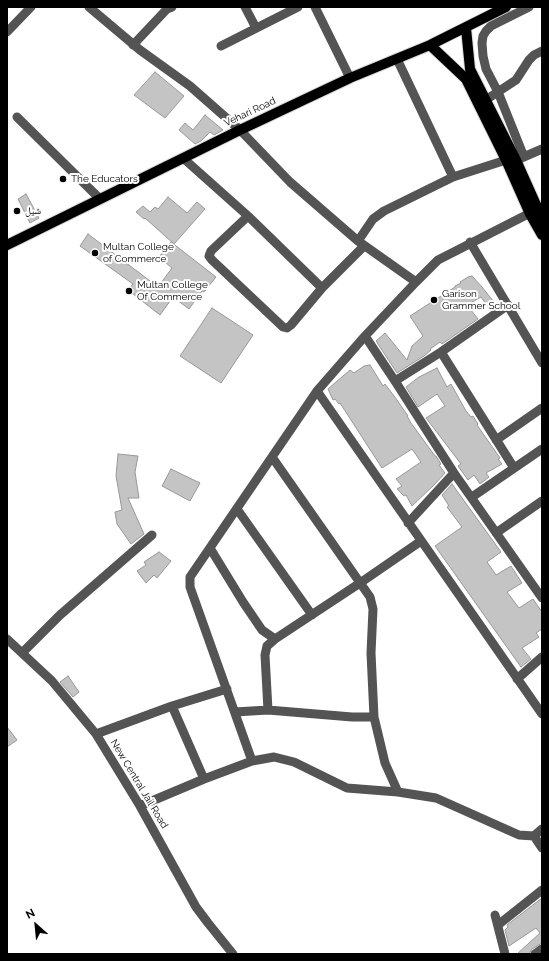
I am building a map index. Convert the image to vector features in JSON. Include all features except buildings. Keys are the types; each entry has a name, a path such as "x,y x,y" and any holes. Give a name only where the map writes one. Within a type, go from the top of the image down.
{"main road":[{"name":"Vehari Road","path":"7,245 99,198 240,130 350,78 430,45 466,28 502,8"},
{"path":"466,28 470,69 482,103"},
{"path":"430,45 466,79 482,103 513,160 536,214 542,234"}],"street":[{"path":"90,7 133,45 190,86 240,130 290,182 361,244 416,282"},
{"path":"133,45 167,10 172,7"},
{"path":"245,7 256,28"},
{"path":"221,46 298,7"},
{"path":"315,7 350,78"},
{"path":"513,160 498,92 486,69 483,56 483,36 486,30 491,26 529,7"},
{"path":"7,32 26,9"},
{"path":"482,103 516,80 528,60 542,51"},
{"path":"396,59 453,177"},
{"path":"17,117 99,198"},
{"path":"248,216 211,251 210,256 212,260 283,327 287,328 361,244 373,219 384,211 453,177 513,160 542,149"},
{"path":"183,158 248,216 322,288"},
{"path":"252,761 190,587 190,577 317,391 365,336 416,282 438,260 470,242 536,214"},
{"path":"470,242 542,363"},
{"path":"395,381 508,305"},
{"path":"365,336 454,473 542,598"},
{"path":"440,352 514,468"},
{"path":"317,391 542,714"},
{"path":"496,440 542,408"},
{"path":"472,497 542,449"},
{"path":"272,457 370,598 373,609 371,653 374,717 385,763 398,792"},
{"path":"408,523 454,473"},
{"path":"496,533 542,501"},
{"path":"237,509 312,615"},
{"path":"22,653 60,615 152,535"},
{"path":"268,710 265,656 267,646 275,639 422,541"},
{"path":"210,548 242,602 262,630 275,639"},
{"name":"New Central Jail Road","path":"7,639 52,681 96,734 140,806 196,907 234,954"},
{"path":"517,679 542,657"},
{"path":"96,734 172,706 227,689"},
{"path":"172,706 204,779"},
{"path":"235,712 268,710 352,717 374,717"},
{"path":"140,806 252,761 274,757 294,762 347,788 398,792 436,798 519,835 534,836 542,830"},
{"path":"534,836 542,848"},
{"path":"498,925 542,890"},
{"path":"495,915 505,954"},
{"path":"535,954 542,949"}],"place":[{"name":"The Educators","path":"63,179"},
{"name":"شیل","path":"17,211"},
{"name":"Multan College of Commerce","path":"95,253"},
{"name":"Multan College Of Commerce","path":"129,291"},
{"name":"Garison Grammer School","path":"434,300"}]}
